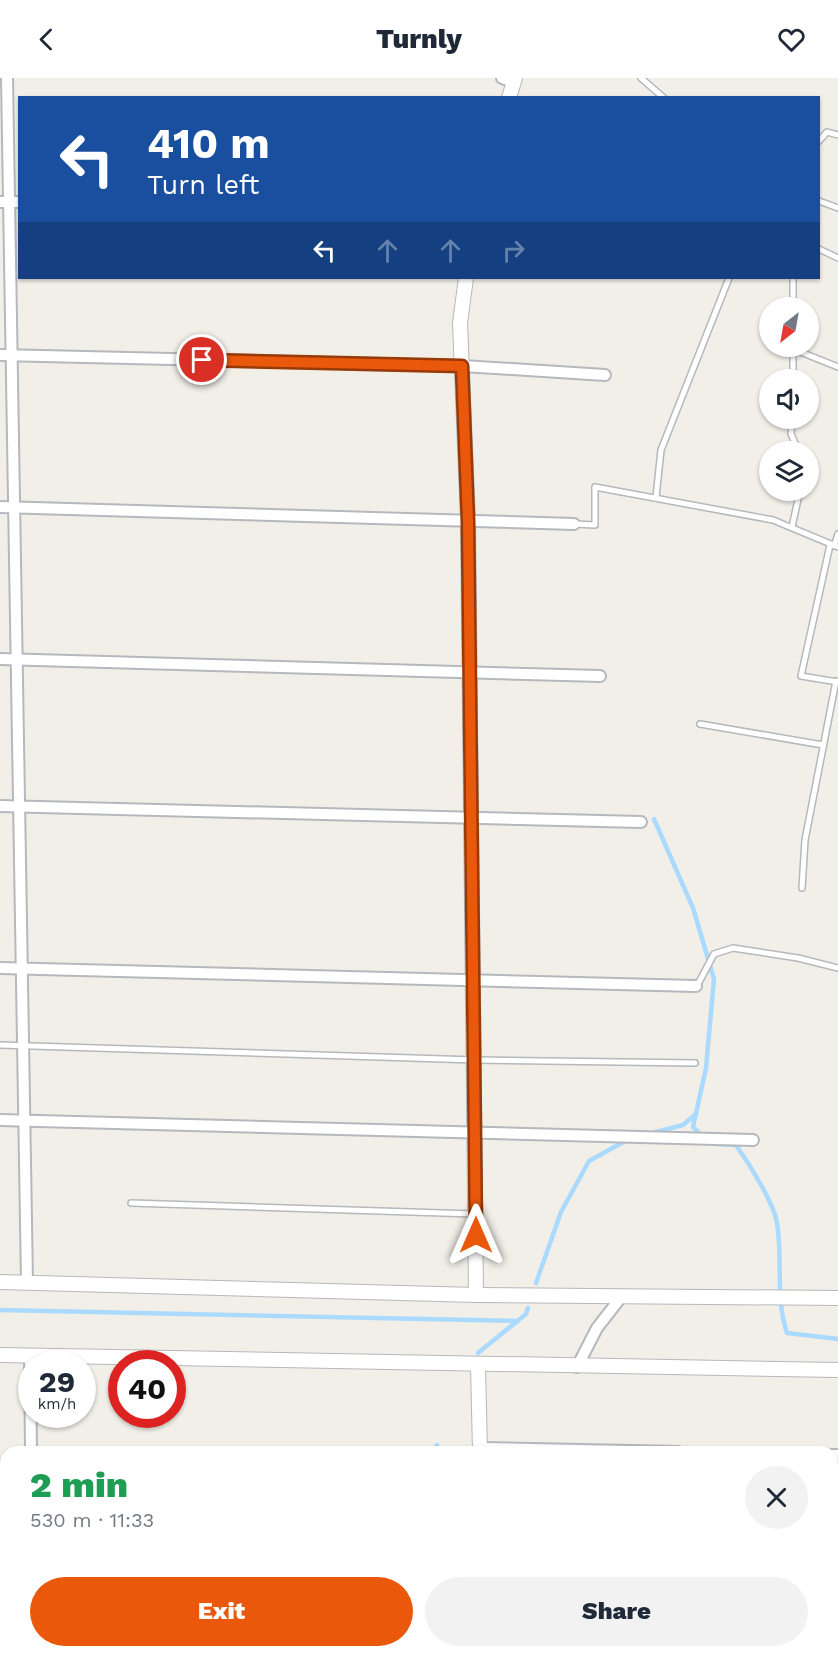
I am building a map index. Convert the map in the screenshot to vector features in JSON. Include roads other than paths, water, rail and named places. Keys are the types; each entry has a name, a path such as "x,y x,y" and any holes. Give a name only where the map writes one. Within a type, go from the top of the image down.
{"street":[{"path":"7,78 19,660 27,1282"},
{"path":"509,96 510,79"},
{"path":"466,279 460,323 468,521 475,980 476,1295"},
{"path":"0,355 462,366 605,375"},
{"path":"0,507 574,524"},
{"path":"0,659 600,676"},
{"path":"0,806 641,822"},
{"path":"0,968 696,986"},
{"path":"0,1120 753,1140"},
{"path":"0,1282 476,1295 838,1298"},
{"path":"577,1367 597,1328 622,1296"},
{"path":"0,1355 18,1356"},
{"path":"96,1357 478,1366 838,1370"},
{"path":"478,1366 480,1446"},
{"path":"31,1428 31,1446"}],"lane":[{"path":"641,78 662,96"},
{"path":"820,140 827,132 838,135"},
{"path":"820,201 838,208"},
{"path":"820,249 838,258"},
{"path":"656,497 661,450 729,279"},
{"path":"793,279 793,297"},
{"path":"814,357 838,367"},
{"path":"574,524 595,525 595,487 773,520 834,546"},
{"path":"792,527 798,501"},
{"path":"802,888 806,840 837,682 801,676 838,534"},
{"path":"700,724 824,745"},
{"path":"696,986 714,954 733,948 798,958 838,968"},
{"path":"0,1045 475,1060 695,1063"},
{"path":"131,1203 476,1215"}],"waterway":[{"path":"654,819 693,908 714,979 706,1068 693,1127 702,1136"},
{"path":"652,1133 683,1125 696,1114"},
{"path":"536,1283 561,1212 589,1161 627,1140"},
{"path":"716,1144 736,1145 760,1183 775,1215 779,1237 781,1306 787,1333 838,1339"},
{"path":"478,1353 526,1314 528,1308"},
{"path":"0,1310 518,1321"}]}
